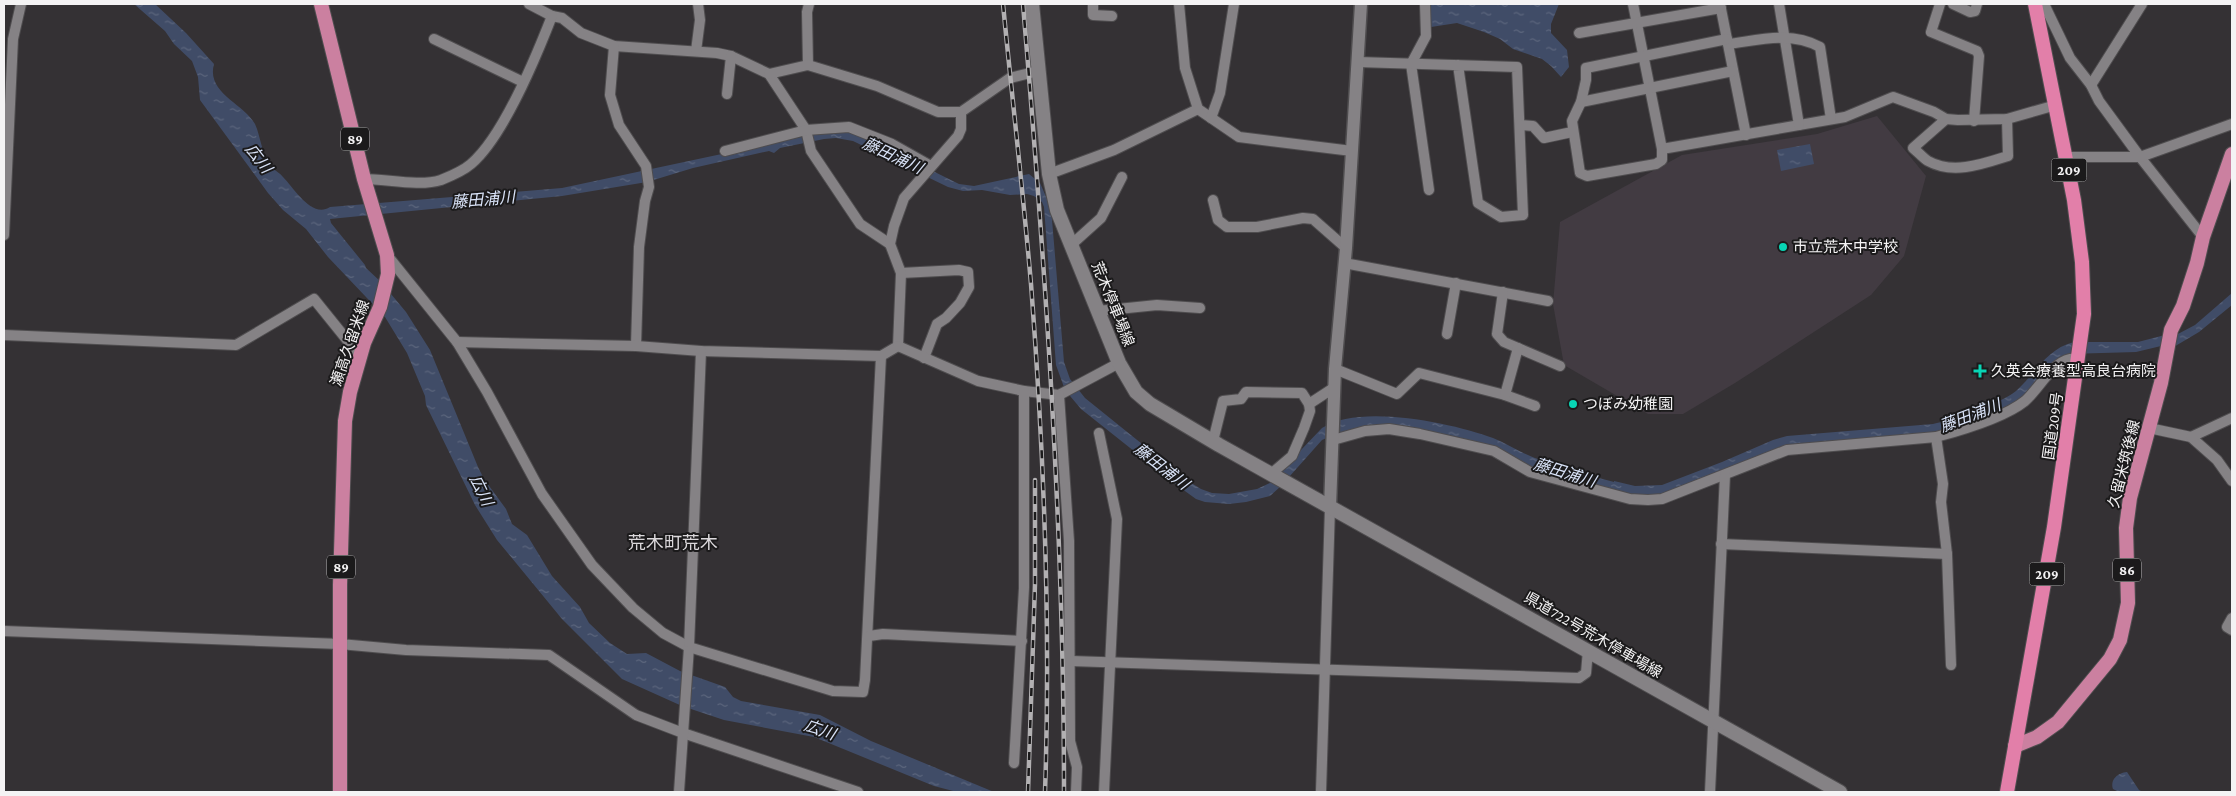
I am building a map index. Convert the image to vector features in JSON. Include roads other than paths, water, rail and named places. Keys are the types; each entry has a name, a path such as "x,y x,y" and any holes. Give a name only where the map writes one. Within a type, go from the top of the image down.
{"highway":[{"name":"国道209号","path":"2007,792 2051,546 2080,357 2084,314 2082,262 2066,157 2035,4"}],"main road":[{"name":"瀬高久留米線","path":"321,4 364,179 387,255 388,274 380,307 362,350 350,392 345,421 340,585 340,792"},
{"name":"荒木停車場線","path":"1032,4 1049,174 1057,210 1119,363 1136,392 1150,404 1330,506"},
{"name":"久留米筑後線","path":"2015,746 2036,737 2058,722 2110,659 2120,640 2128,603 2126,528 2130,498 2161,383 2165,351 2171,330 2183,306 2203,237 2231,165"},
{"name":"県道722号荒木停車場線","path":"1330,506 1840,792"}],"street":[{"path":"4,235 8,39 20,4"},
{"path":"529,4 552,16 562,18 581,33 614,46 696,51 731,56 769,74 806,130 811,151 860,224 890,244"},
{"path":"696,51 700,20 698,4"},
{"path":"808,65 807,12 810,4"},
{"path":"1093,4 1093,15 1112,16"},
{"path":"1179,4 1184,68 1198,109 1239,137 1352,151"},
{"path":"1211,118 1220,93 1234,4"},
{"path":"1321,792 1335,387 1334,369 1346,248 1361,4"},
{"path":"1425,4 1426,36 1410,64 1429,190"},
{"path":"1633,4 1637,24 1643,57 1649,88 1662,149 1662,160 1656,164 1587,176 1580,173 1572,132 1572,121 1581,102 1586,80 1586,68 1643,57 1728,42 1784,36 1809,41 1820,47 1831,119"},
{"path":"1779,4 1799,125"},
{"path":"1940,4 1931,32 1977,51 1979,56 1974,120"},
{"path":"1953,4 1970,12 1975,11 1977,4"},
{"path":"2044,4 2070,58 2091,85 2099,101 2203,237"},
{"path":"2091,85 2142,4"},
{"path":"1580,33 1637,24 1688,9 1720,6 1746,135"},
{"path":"364,179 409,182 439,180 464,170 487,146 523,82 552,16"},
{"path":"434,39 523,82"},
{"path":"614,46 610,96 619,125 646,166 649,187 645,201 639,247 636,346"},
{"path":"727,94 731,56"},
{"path":"1358,62 1410,64 1458,65 1517,67 1524,215 1501,217 1478,204 1458,65"},
{"path":"769,74 808,65 877,86 938,112 961,112 988,95 1004,81 1038,71"},
{"path":"1581,102 1734,71"},
{"path":"1662,149 1845,117 1893,97 1934,112 1946,119 2006,119 2056,105"},
{"path":"1049,174 1114,150 1198,109"},
{"path":"898,346 901,273 890,244 894,226 904,198 958,136 961,129 961,112"},
{"path":"1946,119 1913,148 1927,161 1946,168 1978,166 2008,156 2006,119"},
{"path":"2066,157 2140,157 2232,124"},
{"path":"1520,125 1533,126 1544,138 1572,132"},
{"path":"725,151 806,130 849,127 892,144 931,166"},
{"path":"1071,245 1100,218 1122,177"},
{"path":"1213,200 1218,220 1227,227 1257,227 1309,218 1313,219 1346,248"},
{"path":"387,255 458,342 542,494 592,564 633,608 688,652 833,691 862,692 869,636 881,356"},
{"path":"1344,263 1548,301"},
{"path":"901,273 959,270 968,272 970,287 960,303 946,318 937,324 924,358"},
{"path":"1447,334 1456,283"},
{"path":"1503,292 1497,334 1504,342 1560,366"},
{"path":"4,335 236,345 314,299 362,350"},
{"path":"1098,311 1157,305 1200,308"},
{"path":"458,342 636,346 701,351 881,356 898,346"},
{"path":"898,346 978,381 1059,396 1119,363"},
{"path":"1506,395 1518,348"},
{"path":"679,792 688,652 701,351"},
{"path":"1333,440 1373,430 1389,429 1420,434 1494,451 1530,472 1630,499 1662,499 1787,450 1936,437 2002,414 2024,402 2060,362 2071,357 2080,357"},
{"path":"1334,369 1397,394 1419,372 1506,395 1535,406"},
{"path":"1309,404 1335,387"},
{"path":"1014,763 1024,588 1024,391"},
{"path":"1213,441 1223,401 1241,399 1246,392 1302,393 1309,404 1310,410 1304,428 1292,456 1272,473"},
{"path":"1059,396 1068,541 1071,661 1070,741 1077,767 1076,792"},
{"path":"2191,437 2232,418"},
{"path":"2149,428 2191,437 2217,460 2232,481"},
{"path":"1098,433 1117,519 1104,792"},
{"path":"1936,437 1943,484 1941,502 1947,554 1951,665"},
{"path":"1710,792 1725,475"},
{"path":"1721,544 1947,554"},
{"path":"2232,618 2227,627 2232,630"},
{"path":"4,631 340,644 406,650 549,656 636,715 683,733 858,792"},
{"path":"869,636 883,634 1022,641"},
{"path":"1071,661 1324,671 1579,678 1586,673 1588,650"}],"water":[{"path":"134,4 155,4 186,33 214,64 213,74 215,83 255,124 268,162 304,201 317,209 323,210 330,207 562,188 806,136 844,131 864,137 959,184 974,186 1029,174 1040,183 1051,208 1064,362 1070,379 1085,398 1188,481 1212,493 1229,494 1257,489 1274,481 1279,473 1322,428 1338,421 1359,417 1382,416 1431,422 1476,432 1493,438 1531,457 1545,461 1546,464 1614,482 1635,486 1662,485 1787,436 1933,424 1952,419 1976,411 2009,396 2023,384 2042,362 2064,345 2074,342 2138,342 2165,335 2176,335 2195,325 2232,293 2232,305 2199,332 2172,348 2161,346 2136,352 2067,354 2059,358 2029,393 2016,402 1968,424 1935,434 1781,447 1662,495 1632,496 1531,468 1405,428 1329,437 1322,440 1270,496 1229,504 1205,502 1196,499 1081,409 1065,390 1056,365 1044,207 1042,202 1034,196 1027,194 1010,195 982,190 963,191 948,187 853,141 836,138 780,148 774,153 769,151 693,168 647,182 562,196 330,219 331,223 366,268 381,282 406,312 430,350 478,467 484,479 506,509 512,524 527,535 552,576 580,607 589,623 610,643 627,654 646,653 680,671 725,687 733,697 741,701 820,715 871,741 994,792 957,792 934,786 814,737 724,720 682,706 622,679 562,619 497,540 475,505 426,405 425,396 407,353 385,317 328,257 306,229 283,210 268,193 200,100 198,77 192,61 174,44 165,31"},
{"path":"1429,4 1559,4 1551,24 1551,33 1567,50 1569,67 1561,77 1542,59 1513,49 1500,39 1484,32 1457,23 1431,27"},
{"path":"1810,144 1814,164 1781,171 1777,150"},
{"path":"2127,772 2139,790 2143,792 2119,792 2113,789 2114,779"}],"railway":[{"path":"1003,4 1028,249 1040,411 1047,602 1045,792"},
{"path":"1023,4 1052,398 1061,595 1064,792"},
{"path":"1028,792 1035,584 1035,480"}],"place":[{"name":"市立荒木中学校","path":"1783,247"},
{"name":"久英会療養型高良台病院","path":"1980,371"},
{"name":"つぼみ幼稚園","path":"1573,404"}],"district":[{"name":"荒木町荒木","path":"673,543"}],"water label":[{"name":"藤田浦川","path":"893,155"},
{"name":"広川","path":"259,158"},
{"name":"藤田浦川","path":"483,199"},
{"name":"藤田浦川","path":"1970,415"},
{"name":"藤田浦川","path":"1162,466"},
{"name":"藤田浦川","path":"1565,472"},
{"name":"広川","path":"482,490"},
{"name":"広川","path":"820,729"}]}
